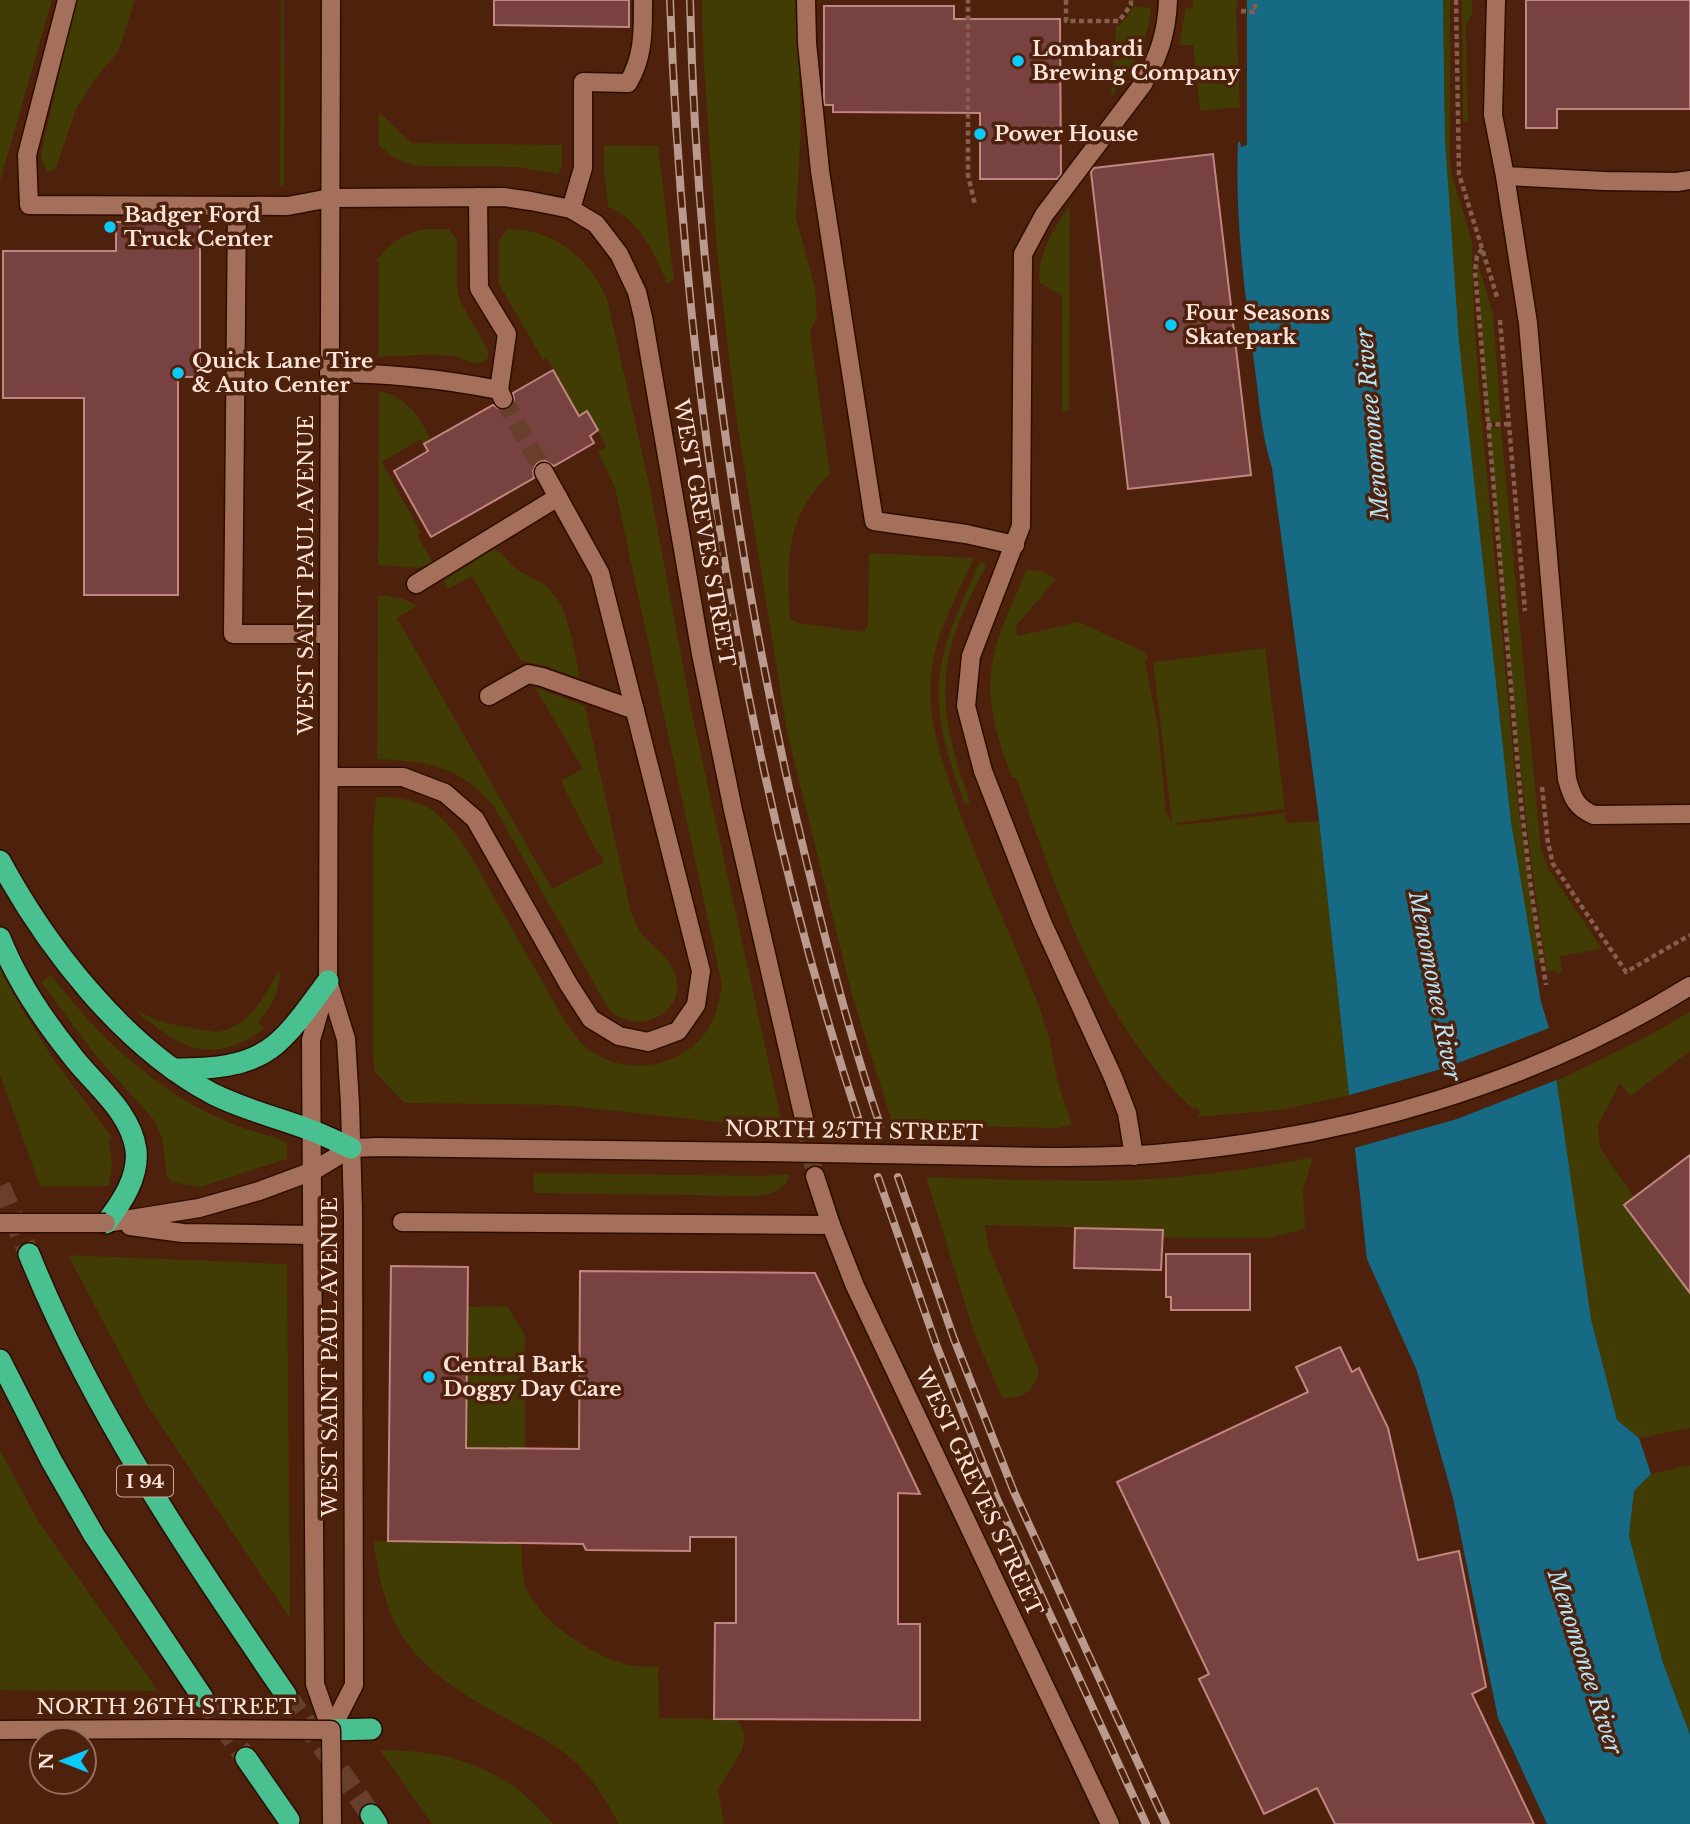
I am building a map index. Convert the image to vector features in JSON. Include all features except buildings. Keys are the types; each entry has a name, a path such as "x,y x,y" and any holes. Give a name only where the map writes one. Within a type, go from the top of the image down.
{"highway":[{"path":"0,861 18,896 61,957 103,1007 173,1069 234,1104 312,1130 351,1148"},
{"path":"0,938 41,1012 70,1054 121,1114 133,1135 136,1152 130,1186 106,1223"},
{"path":"173,1069 233,1065 268,1050 278,1043 328,981"},
{"name":"I 94","path":"29,1254 72,1349 146,1482 188,1553 286,1695"},
{"path":"0,1360 51,1460 94,1535 203,1698"},
{"path":"331,1730 370,1729"},
{"path":"246,1758 289,1820"}],"street":[{"name":"WEST GREVES STREET","path":"67,0 27,155 29,205 288,206 330,198 518,199 571,209 596,225 619,254 637,292 701,654 736,823 805,1123"},
{"name":"WEST SAINT PAUL AVENUE","path":"331,0 328,981 310,1040 315,1684 331,1730 332,1824"},
{"path":"571,209 583,169 583,82 628,83 638,66 643,34 643,0"},
{"path":"806,0 807,43 820,172 874,521 966,534 1015,545"},
{"path":"1134,1156 1127,1113 1032,897 983,771 966,706 971,656 1021,526 1023,254 1044,215 1150,73 1163,42 1168,0"},
{"path":"1496,0 1493,116 1528,323 1567,779 1572,797 1582,810 1594,815 1690,814"},
{"path":"1505,176 1605,181 1690,180"},
{"path":"329,373 376,373 462,383 501,394 508,334 480,288 478,197"},
{"path":"237,206 233,634 329,634"},
{"path":"329,777 403,777 445,793 475,819 591,1019 619,1036 648,1042 678,1031 696,1005 701,971 600,573 544,472"},
{"path":"416,584 558,497"},
{"path":"489,696 528,674 635,710"},
{"name":"WEST SAINT PAUL AVENUE","path":"328,981 346,1039 353,1211 354,1685 331,1730"},
{"name":"NORTH 25TH STREET","path":"0,1223 106,1223 199,1208 259,1191 313,1171 351,1148 1043,1157 1134,1156 1285,1138 1458,1094 1547,1060 1604,1034 1690,986"},
{"name":"WEST GREVES STREET","path":"815,1176 855,1286 1110,1824"},
{"path":"402,1222 831,1225"},
{"path":"106,1223 183,1233 313,1235"},
{"name":"NORTH 26TH STREET","path":"0,1730 331,1730"}],"path":[{"path":"968,0 968,80"},
{"path":"1066,0 1066,21 1119,21 1131,5 1131,0"},
{"path":"1241,11 1255,12 1255,0"},
{"path":"968,88 968,175 975,205"},
{"path":"1482,249 1477,256 1475,271 1487,425 1521,803 1546,985"},
{"path":"1487,425 1508,424"}],"shaded area":[{"path":"0,0 52,0 0,181"},
{"path":"76,0 135,0 118,52 94,80 76,109 56,168 47,172 41,158 42,150"},
{"path":"281,0 284,0 284,185 280,186"},
{"path":"702,0 797,0 801,125 796,218 815,288 817,317 810,332 830,474 804,506 792,540 789,558 790,618 798,623 864,632 868,626 869,553 974,558 949,611 935,653 930,685 933,721 941,756 967,832 1040,1009 1049,1037 1057,1079 1072,1125 1058,1128 893,1125 852,995 787,732 736,416 717,252"},
{"path":"1193,0 1238,0 1236,10 1240,107 1200,111 1193,45 1179,45 1186,8 1193,9"},
{"path":"1443,0 1450,0 1450,158 1452,175 1472,242 1474,317 1482,423 1518,804 1540,960 1527,962 1433,191 1445,112"},
{"path":"1462,0 1472,0 1472,13 1466,26 1468,122 1463,122"},
{"path":"1134,6 1151,8 1146,33 1132,66 1111,98 1116,26 1120,25"},
{"path":"379,112 411,143 562,145 562,165 558,174 517,167 415,166 392,157 378,144"},
{"path":"604,145 658,146 674,280 667,283 645,238 629,219 608,207"},
{"path":"1070,205 1069,411 1062,412 1062,298 1040,283 1039,273 1048,242"},
{"path":"427,229 448,229 457,239 457,288 460,301 488,350 488,358 484,361 475,363 457,357 434,355 378,357 379,262 376,262 386,249 398,240"},
{"path":"508,229 540,234 568,249 590,271 607,299 649,483 692,714 782,1123 719,1122 560,1105 404,1103 375,1072 373,832 376,797 423,805 437,814 455,833 567,1025 584,1046 597,1055 628,1065 660,1063 674,1058 688,1050 710,1026 722,985 615,488 598,452 606,447 588,411 579,416 547,358 543,360 499,284 499,240"},
{"path":"1477,260 1493,314 1501,422 1487,422"},
{"path":"379,391 405,403 422,423 431,440 424,444 421,439 382,462 421,533 417,535 433,563 418,568 378,565"},
{"path":"1501,427 1541,849 1549,870 1602,949 1560,956 1562,973 1557,974 1555,970 1547,972 1520,768 1488,428"},
{"path":"494,549 515,567 540,582 557,599 570,632 580,679 546,666 521,661 472,576 448,589 444,580"},
{"path":"980,562 986,565 955,632 946,674 946,711 958,766 970,802 965,804 943,735 939,681 943,655 952,628"},
{"path":"1026,570 1041,571 1056,579 1016,626 1017,636 1078,622 1143,651 1148,657 1145,662 1158,727 1166,813 1172,821 1153,662 1265,648 1285,809 1175,823 1181,825 1285,813 1286,823 1319,821 1350,1095 1280,1110 1198,1117 1200,1111 1195,1107 1193,1109 1160,1075 1132,1038 1085,955 1048,866 1016,777 1012,778 996,729 991,697 992,663 1002,627"},
{"path":"385,595 417,606 397,618 552,889 604,862 562,780 583,769 535,687 585,706 631,912 642,934 667,960 675,974 677,988 674,1000 667,1010 657,1017 632,1021 619,1017 608,1008 493,805 480,792 467,781 441,768 377,759 378,596"},
{"path":"0,969 53,1059 113,1139 109,1140 112,1164 109,1186 40,1186 0,1075"},
{"path":"278,972 278,987 274,999 258,1022 264,1029 245,1041 227,1047 211,1050 180,1042 165,1034 134,1008 153,1018 174,1024 216,1032 228,1029 247,1018"},
{"path":"51,975 106,1038 149,1076 196,1107 221,1119 287,1142 287,1159 200,1187 172,1182 167,1176 162,1138 154,1120 96,1056 41,982"},
{"path":"1690,1012 1690,1051 1630,1096 1620,1083 1598,1125 1600,1148 1634,1197 1624,1205 1690,1293 1690,1428 1639,1438 1617,1420 1591,1319 1556,1081"},
{"path":"1313,1157 1303,1190 1305,1229 1269,1238 1175,1238 1163,1237 1163,1230 985,1225 988,1246 1039,1371 1034,1384 1026,1393 1002,1398 974,1333 926,1177 1136,1180 1221,1172"},
{"path":"533,1173 764,1176 790,1174 778,1190 758,1196 534,1193"},
{"path":"68,1255 287,1264 290,1618 147,1405"},
{"path":"507,1306 525,1335 525,1448 466,1448 468,1307"},
{"path":"0,1450 38,1521 158,1691 0,1690"},
{"path":"1690,1465 1690,1735 1663,1663 1629,1536 1634,1491 1651,1474"},
{"path":"373,1541 521,1543 522,1570 527,1590 538,1607 560,1629 588,1648 617,1662 658,1666 659,1718 737,1719 745,1734 742,1750 718,1790 724,1824 619,1824 593,1782 572,1759 452,1686 421,1659 397,1628 389,1609"},
{"path":"380,1750 430,1754 476,1766 517,1789 553,1824 432,1824"}],"water":[{"name":"Menomonee River","path":"1247,0 1443,0 1445,140 1459,342 1511,822 1541,1002 1549,1028 1591,1319 1617,1420 1639,1438 1651,1474 1634,1491 1629,1536 1663,1663 1690,1735 1690,1824 1547,1824 1498,1718 1453,1498 1417,1371 1367,1259 1318,811 1272,468 1261,415 1241,252 1238,142 1241,147 1247,145"}],"pier":[{"path":"1552,1027 1559,1079 1457,1119 1351,1149 1346,1096 1445,1068"}],"tunnel":[{"path":"503,399 544,472"},
{"path":"805,1123 815,1176"},
{"path":"0,1186 29,1254"},
{"path":"286,1695 371,1815"},
{"path":"203,1698 246,1758"}],"railway":[{"path":"670,0 677,143 689,285 705,428 726,569 751,710 782,849 818,987 860,1124"},
{"path":"690,0 700,200 720,399 734,498 769,694 790,792 842,1001 880,1125"},
{"path":"878,1177 937,1347 996,1497 1146,1824"},
{"path":"898,1177 954,1339 1014,1492 1166,1824"}],"place":[{"name":"Lombardi Brewing Company","path":"1018,61"},
{"name":"Power House","path":"980,134"},
{"name":"Badger Ford Truck Center","path":"110,227"},
{"name":"Four Seasons Skatepark","path":"1171,325"},
{"name":"Quick Lane Tire & Auto Center","path":"178,373"},
{"name":"Central Bark Doggy Day Care","path":"429,1377"}]}
